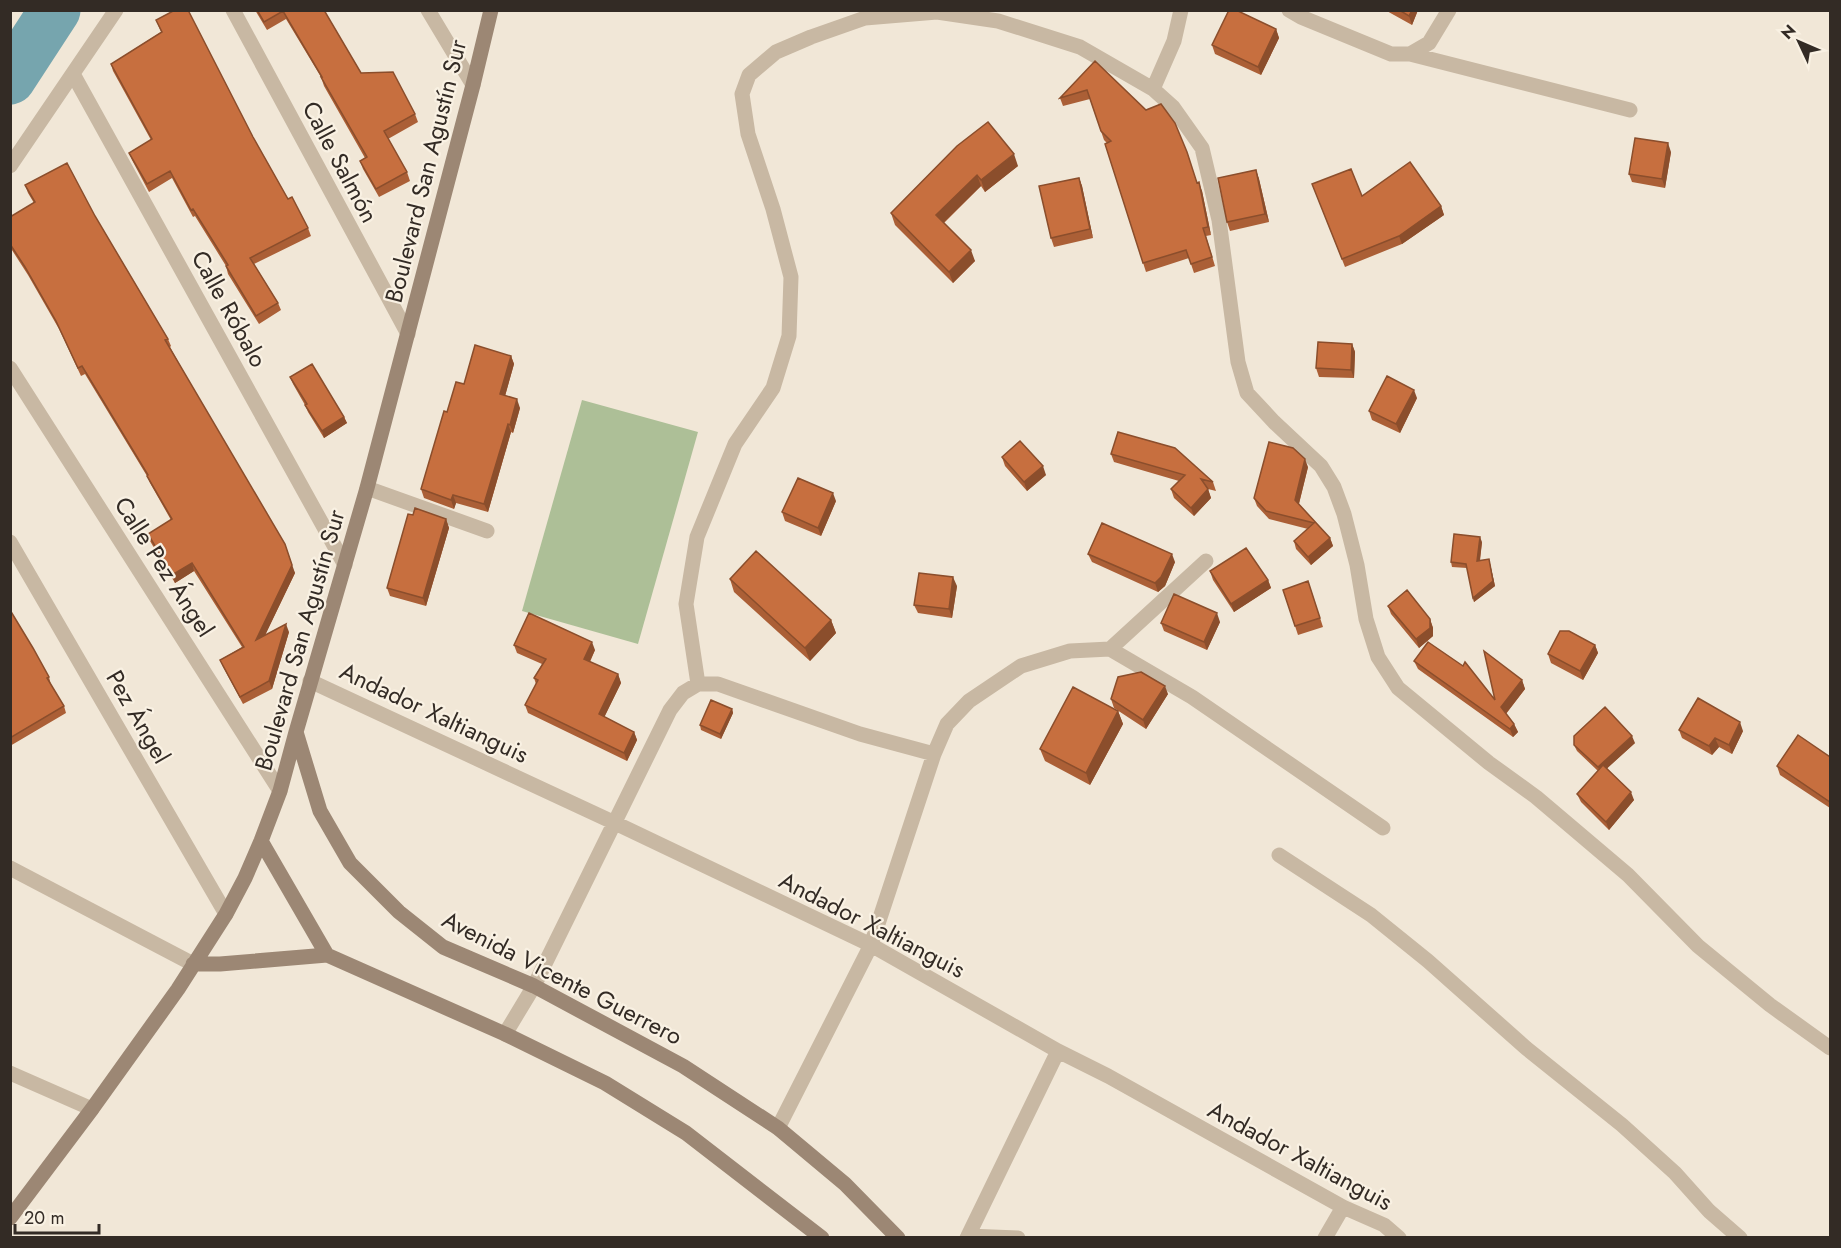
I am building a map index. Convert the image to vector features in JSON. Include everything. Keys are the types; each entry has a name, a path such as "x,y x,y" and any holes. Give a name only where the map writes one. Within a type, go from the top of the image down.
{"street":[{"path":"10,166 116,10"},
{"name":"Calle Salmón","path":"233,10 408,334"},
{"path":"428,10 473,85"},
{"name":"Boulevard San Agustín Sur","path":"10,1218 92,1109 178,988 226,914 261,841 280,791 367,488 491,10"},
{"path":"1153,89 1174,41 1181,10"},
{"path":"1288,10 1390,54 1410,54 1630,110"},
{"path":"1410,54 1429,43 1449,10"},
{"path":"698,684 686,604 697,537 735,444 772,388 789,336 791,278 773,209 748,134 742,94 749,75 776,52 865,18 937,12 998,21 1080,47 1153,89 1173,107 1202,148 1219,220 1238,362 1247,393 1321,466 1334,487 1344,514 1357,565 1366,619 1378,657 1398,688 1489,763 1536,796 1628,875 1698,946 1770,1005 1830,1048"},
{"name":"Calle Róbalo","path":"73,74 345,565"},
{"name":"Calle Pez Ángel","path":"10,368 280,791"},
{"path":"367,488 487,531"},
{"name":"Pez Ángel","path":"10,542 226,914"},
{"path":"1110,649 1206,561"},
{"path":"778,1128 871,945 934,754 947,724 969,700 1022,666 1070,651 1110,649 1192,697 1383,828"},
{"name":"Andador Xaltianguis","path":"310,681 871,945 1058,1051 1108,1076 1343,1207 1384,1225 1399,1238"},
{"path":"505,1034 534,986 670,710 683,693 698,684 718,684 860,734 934,754"},
{"name":"Avenida Vicente Guerrero","path":"296,732 320,811 350,863 399,912 443,947 534,986 683,1066 778,1128 845,1184 898,1238"},
{"path":"261,841 327,955"},
{"path":"1278,855 1371,915 1428,961 1526,1048 1622,1125 1675,1173 1709,1211 1740,1238"},
{"path":"10,867 193,964 220,964 327,955 505,1034 605,1083 686,1133 822,1238"},
{"path":"1018,1238 968,1237 1058,1051"},
{"path":"10,1073 92,1109"},
{"path":"1325,1238 1343,1207"}],"green space":[{"path":"582,400 698,432 638,644 522,611"}],"building":[{"path":"175,10 188,10 253,137 288,199 292,197 308,228 250,258 278,303 256,316 226,266 228,265 193,209 191,210 170,171 147,184 129,153 152,139 111,64 162,32 156,20"},
{"path":"257,10 324,10 361,73 393,72 415,114 384,131 407,172 376,189 360,161 367,157 283,11 264,22"},
{"path":"1229,10 1236,10 1276,29 1258,67 1212,45"},
{"path":"1399,10 1412,10 1409,16"},
{"path":"1095,61 1146,110 1161,104 1175,123 1197,183 1199,182 1208,227 1203,228 1212,257 1191,264 1186,250 1143,263 1105,144 1111,141 1101,131 1087,90 1060,98"},
{"path":"988,122 1014,154 981,180 977,175 936,215 971,250 949,272 891,213 957,146"},
{"path":"1635,138 1668,143 1662,179 1629,174"},
{"path":"1410,162 1441,206 1399,236 1342,259 1312,184 1351,169 1362,196"},
{"path":"67,163 95,216 168,339 165,340 285,544 292,565 256,640 286,624 269,681 240,697 220,660 244,647 192,563 172,575 148,534 172,519 82,366 78,368 56,321 10,244 10,217 35,202 25,185"},
{"path":"1256,170 1265,214 1227,222 1218,178"},
{"path":"1079,178 1090,229 1051,238 1039,186"},
{"path":"1318,342 1352,344 1351,370 1316,368"},
{"path":"475,345 511,356 500,394 517,399 484,504 453,495 451,500 421,489 444,411 447,412 456,382 464,384"},
{"path":"312,364 344,417 322,431 290,377"},
{"path":"1387,376 1414,390 1396,424 1369,411"},
{"path":"1118,432 1175,448 1213,482 1201,479 1208,489 1191,508 1171,489 1185,475 1111,454"},
{"path":"1020,441 1043,466 1024,482 1002,457"},
{"path":"1269,442 1293,448 1305,459 1295,500 1330,538 1308,557 1294,541 1314,523 1266,511 1254,498"},
{"path":"798,478 833,493 818,528 782,512"},
{"path":"415,508 446,519 423,598 387,588 408,514 413,515"},
{"path":"1102,523 1172,554 1161,577 1155,583 1088,554"},
{"path":"1454,534 1480,537 1477,561 1489,559 1493,581 1473,598 1466,564 1451,562"},
{"path":"1246,548 1268,580 1231,604 1210,571"},
{"path":"756,551 831,620 805,648 730,579"},
{"path":"919,573 953,577 949,609 914,605"},
{"path":"1308,581 1320,618 1295,626 1283,590"},
{"path":"1407,590 1430,619 1430,628 1416,639 1388,606"},
{"path":"1174,594 1217,613 1204,642 1161,623"},
{"path":"10,610 64,706 10,738"},
{"path":"529,613 592,642 584,659 618,674 599,714 634,732 624,753 525,705 538,680 534,678 546,659 514,645"},
{"path":"1560,631 1569,631 1595,645 1580,671 1548,654"},
{"path":"1428,642 1463,666 1465,662 1495,700 1484,651 1522,680 1501,707 1514,724 1510,729 1414,661"},
{"path":"1141,672 1165,686 1143,720 1111,699 1118,677"},
{"path":"1073,687 1118,711 1086,773 1040,749"},
{"path":"1698,698 1740,722 1729,745 1715,738 1709,746 1679,730"},
{"path":"711,700 732,709 720,734 700,725"},
{"path":"1605,707 1632,736 1598,767 1574,745 1574,736"},
{"path":"1798,735 1830,757 1830,802 1777,766"},
{"path":"1603,765 1631,792 1606,822 1577,794"}],"waterway":[{"path":"10,79 55,10"}]}
